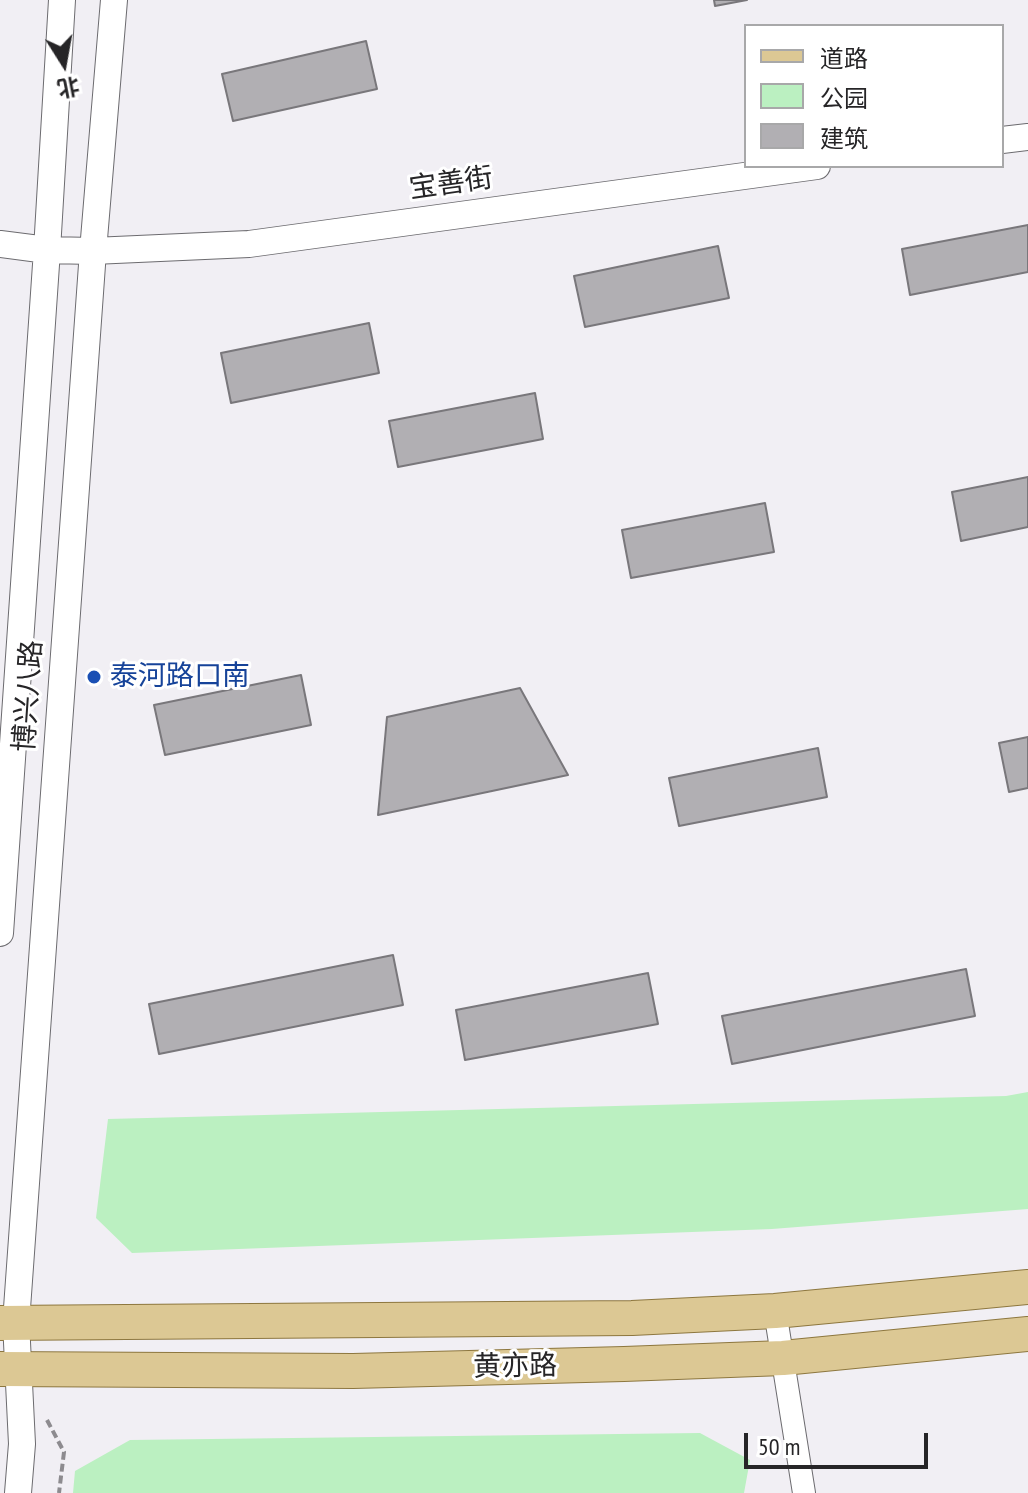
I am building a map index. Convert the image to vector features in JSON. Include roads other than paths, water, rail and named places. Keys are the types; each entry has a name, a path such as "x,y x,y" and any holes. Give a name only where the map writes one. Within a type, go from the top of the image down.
{"main road":[{"name":"黄亦路","path":"8,1322 632,1318 775,1311 1028,1287"},
{"name":"黄亦路","path":"10,1369 353,1371 783,1358 1028,1334"}],"street":[{"name":"博兴八路","path":"0,933 62,0"},
{"name":"博兴八路","path":"18,1493 22,1444 10,1369 8,1322 114,0"},
{"path":"1004,140 1028,137"},
{"name":"宝善街","path":"0,244 47,250 93,251 249,244 802,168"},
{"path":"775,1311 804,1493"}],"place":[{"name":"泰河路口南","path":"94,677"}]}
